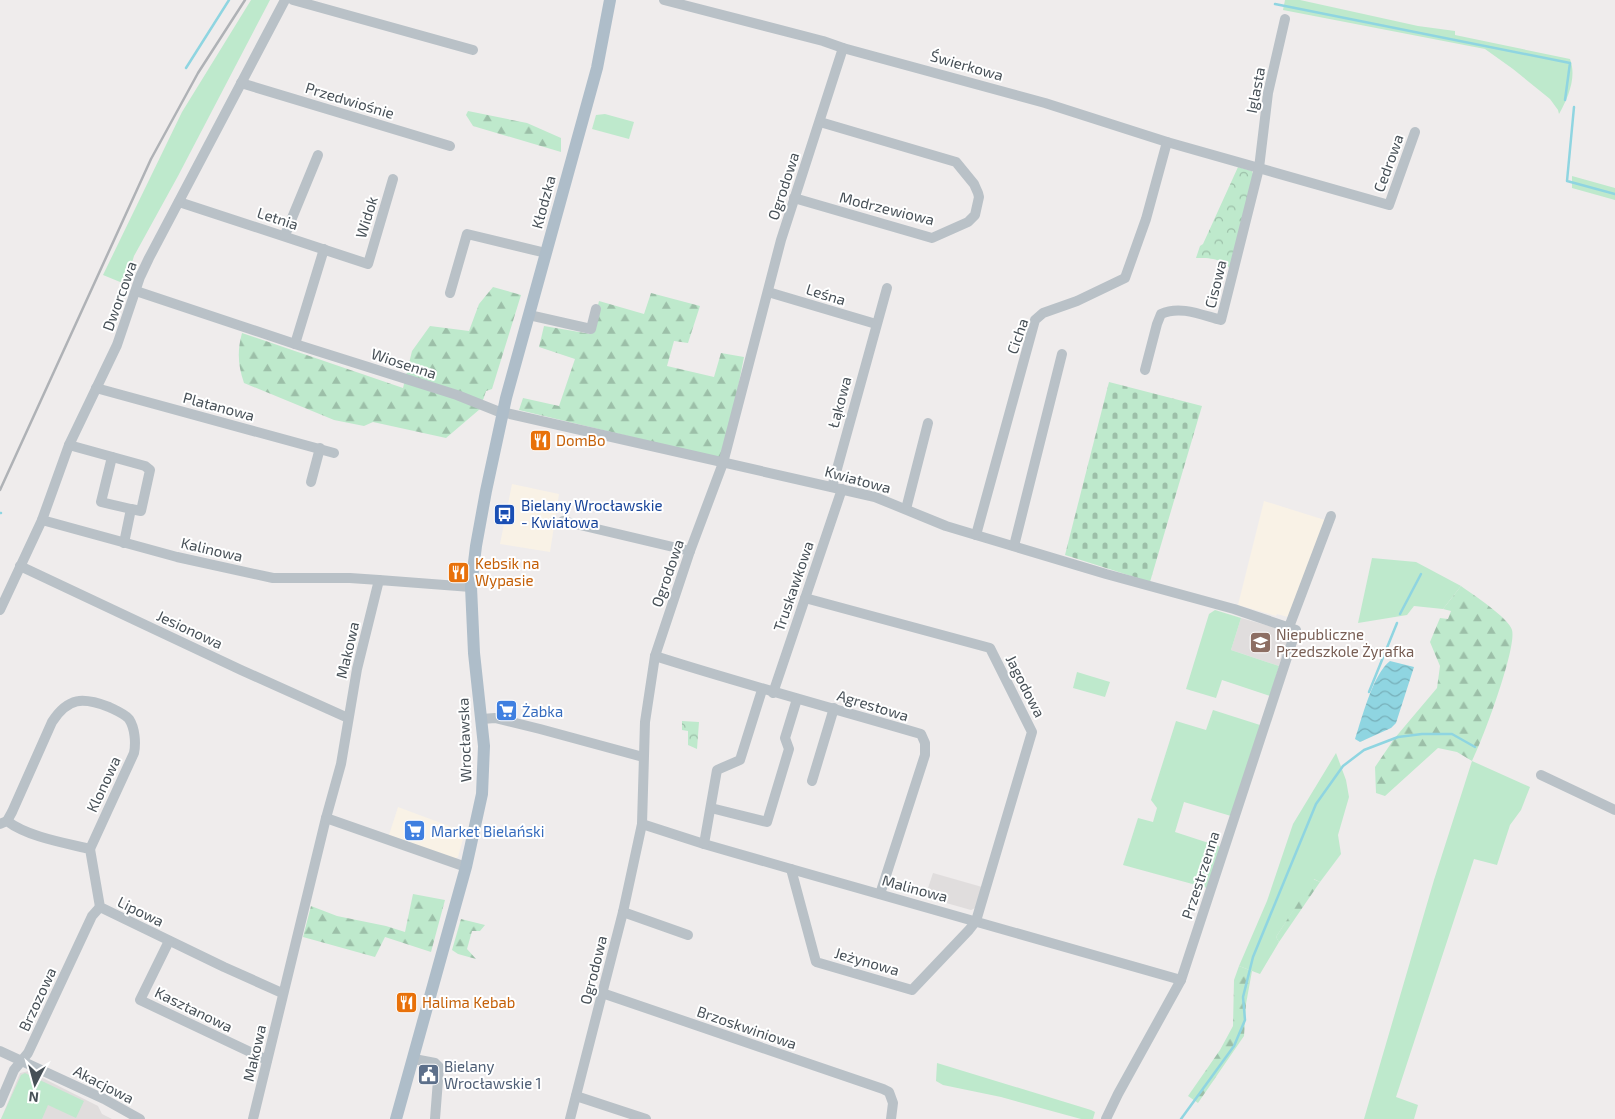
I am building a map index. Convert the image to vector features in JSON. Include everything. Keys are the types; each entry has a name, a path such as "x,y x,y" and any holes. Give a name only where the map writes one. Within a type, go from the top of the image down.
{"main road":[{"name":"Kłodzka","path":"503,412 597,68 610,0"},
{"name":"Wrocławska","path":"396,1119 466,867 482,794 484,768 482,718 474,653 471,587 476,546 503,412"}],"street":[{"name":"Dworcowa","path":"0,610 42,520 69,445 117,345 149,258 286,0"},
{"path":"293,0 473,50"},
{"name":"Świerkowa","path":"664,0 760,24 1045,103 1167,142 1389,204"},
{"name":"Iglasta","path":"1259,168 1268,93 1285,19"},
{"name":"Ogrodowa","path":"570,1119 623,912 642,824 643,757 649,691 655,656 690,551 723,463 781,240 843,48"},
{"name":"Przedwiośnie","path":"242,83 450,146"},
{"name":"Modrzewiowa","path":"794,198 932,238 968,222 975,215 979,197 978,192 974,184 956,162 820,122"},
{"name":"Cedrowa","path":"1389,204 1415,132"},
{"name":"Cicha","path":"976,535 1035,320 1043,314 1078,302 1125,278 1146,220 1167,142"},
{"path":"285,236 318,155"},
{"name":"Cisowa","path":"1144,370 1161,314 1168,311 1187,311 1221,320 1259,168"},
{"name":"Widok","path":"368,264 394,179"},
{"name":"Letnia","path":"178,202 368,264"},
{"path":"450,293 467,234 546,253"},
{"path":"294,344 324,249"},
{"name":"Łąkowa","path":"837,488 876,324 887,288"},
{"name":"Wiosenna","path":"136,290 503,412"},
{"name":"Leśna","path":"768,292 876,324"},
{"path":"529,315 591,330 596,309"},
{"path":"1014,546 1062,354"},
{"name":"Platanowa","path":"96,388 334,453"},
{"name":"Kwiatowa","path":"503,412 875,497 946,526 1106,574 1198,598 1292,628"},
{"path":"906,509 928,423"},
{"path":"69,445 145,466 150,470 141,511 101,502 112,457"},
{"path":"311,482 320,448"},
{"name":"Truskawkowa","path":"773,692 805,598 837,488"},
{"path":"124,543 131,509"},
{"name":"Przestrzenna","path":"1106,1119 1181,980 1292,628 1330,516"},
{"name":"Kalinowa","path":"42,520 124,543 273,578 379,580"},
{"path":"563,521 690,551"},
{"name":"Jesionowa","path":"20,566 348,718"},
{"path":"379,580 471,587"},
{"name":"Makowa","path":"253,1119 282,993 341,764 357,670 379,580"},
{"name":"Jagodowa","path":"805,598 990,648 1032,732 976,921"},
{"name":"Agrestowa","path":"655,656 762,690 834,708 920,734 925,743 925,755 880,894"},
{"path":"704,844 717,770 740,760 762,690"},
{"path":"711,808 767,822 789,749 785,738 797,699"},
{"name":"Klonowa","path":"4,822 58,711 66,705 81,700 94,701 116,710 129,719 136,746 90,849"},
{"path":"812,781 834,708"},
{"path":"482,718 495,718 643,757"},
{"path":"1541,775 1615,810"},
{"path":"326,818 466,867"},
{"path":"4,822 58,842 90,849"},
{"name":"Malinowa","path":"642,824 791,870 1181,980"},
{"name":"Lipowa","path":"90,849 100,907 282,993"},
{"name":"Jeżynowa","path":"791,870 816,962 912,990 976,921"},
{"name":"Brzozowa","path":"0,1103 14,1070 28,1053 92,916 100,907"},
{"path":"623,912 688,935"},
{"name":"Kasztanowa","path":"169,941 140,1000 267,1060"},
{"name":"Brzoskwiniowa","path":"602,993 883,1089 889,1092 893,1103 891,1119"},
{"name":"Akacjowa","path":"0,1051 140,1119"},
{"path":"414,1059 434,1063 439,1067 435,1119"},
{"path":"576,1096 646,1119"}],"shaded area":[{"path":"512,484 559,494 550,552 500,544"},
{"path":"1264,501 1325,520 1288,617 1277,614 1276,616 1238,605"},
{"name":"Niepubliczne Przedszkole Żyrafka","path":"1241,618 1287,631 1289,636 1279,666 1231,650"},
{"path":"398,807 465,832 458,857 455,859 389,835"},
{"path":"933,873 982,887 975,908 971,910 925,897"},
{"path":"29,1071 98,1106 102,1114 112,1119 1,1119 20,1073"}],"green space":[{"path":"251,0 270,0 134,256 125,284 103,275 182,112"},
{"path":"1285,0 1300,0 1418,26 1455,31 1455,35 1570,59 1572,80 1566,101 1559,114 1550,99 1485,49 1283,10"},
{"path":"468,111 527,123 561,138 561,152 473,126 466,115"},
{"path":"605,114 634,122 629,139 592,129 596,115"},
{"path":"1238,167 1252,171 1254,177 1231,270 1220,261 1196,258"},
{"path":"1572,176 1615,188 1615,200 1572,188"},
{"path":"493,287 521,295 492,389 486,391 480,409 446,438 373,422 364,426 334,420 244,383 240,371 239,358 242,333 403,388 412,351 430,326 469,331 479,304"},
{"path":"651,293 700,306 688,343 674,341 667,366 714,377 721,353 744,357 724,459 519,410 523,398 559,406 575,359 539,347 544,326 591,334 599,301 644,314"},
{"path":"1109,382 1202,406 1150,582 1065,555"},
{"path":"1372,558 1416,562 1461,586 1443,609 1414,606 1407,615 1358,623"},
{"path":"1461,586 1504,619 1512,630 1512,640 1504,674 1477,751 1472,761 1457,752 1438,748 1385,796 1376,793 1375,767 1394,739 1437,688 1440,666 1430,642 1440,618 1448,619 1451,611 1443,609"},
{"path":"1215,610 1241,618 1231,650 1279,666 1270,696 1222,680 1216,698 1186,689 1209,614"},
{"path":"1077,672 1110,682 1105,697 1073,688"},
{"path":"1213,710 1260,725 1231,816 1184,802 1175,832 1221,847 1207,888 1123,865 1138,818 1153,822 1157,808 1151,800 1176,721 1206,730"},
{"path":"682,721 699,722 697,749 688,745 688,731 682,730"},
{"path":"1336,753 1346,780 1349,797 1338,835 1341,854 1320,882 1314,879 1276,937 1279,942 1260,974 1239,966 1267,901 1293,824"},
{"path":"1472,761 1530,787 1521,810 1510,825 1497,865 1474,859 1396,1097 1418,1105 1414,1119 1364,1119 1434,880"},
{"path":"1313,879 1320,882 1279,942 1276,937"},
{"path":"413,894 445,900 431,952 385,937 375,957 303,937 311,906 337,916 405,932"},
{"path":"461,919 485,925 480,931 472,931 467,949 476,959 458,954 452,950"},
{"path":"1239,966 1252,971 1246,1004 1244,1036 1198,1103 1188,1096 1220,1050 1233,1026 1234,980"},
{"path":"937,1063 1091,1110 1095,1112 1093,1119 1081,1119 1001,1097 943,1085 936,1081"},
{"path":"25,1073 84,1101 76,1118 48,1105 42,1119 1,1119 21,1075"}],"water":[{"path":"1390,661 1414,667 1396,723 1391,728 1360,742 1355,739 1373,686 1384,667"}],"waterway":[{"path":"186,68 229,0"},
{"path":"1275,4 1570,63 1565,100"},
{"path":"1574,107 1567,181 1615,194"},
{"path":"1400,614 1421,574"},
{"path":"1369,692 1397,623"},
{"path":"1181,1119 1234,1046 1245,1020 1243,997 1253,957 1316,804 1343,766 1364,750 1398,737 1422,734 1452,734 1475,747"}],"railway":[{"path":"0,490 151,159 198,73 245,0"}],"place":[{"name":"DomBo","path":"540,440"},
{"name":"Bielany Wrocławskie - Kwiatowa","path":"505,514"},
{"name":"Kebsik na Wypasie","path":"459,572"},
{"name":"Niepubliczne Przedszkole Żyrafka","path":"1260,643"},
{"name":"Żabka","path":"506,711"},
{"name":"Market Bielański","path":"415,831"},
{"name":"Halima Kebab","path":"406,1002"},
{"name":"Bielany Wrocławskie 1","path":"428,1075"}]}
